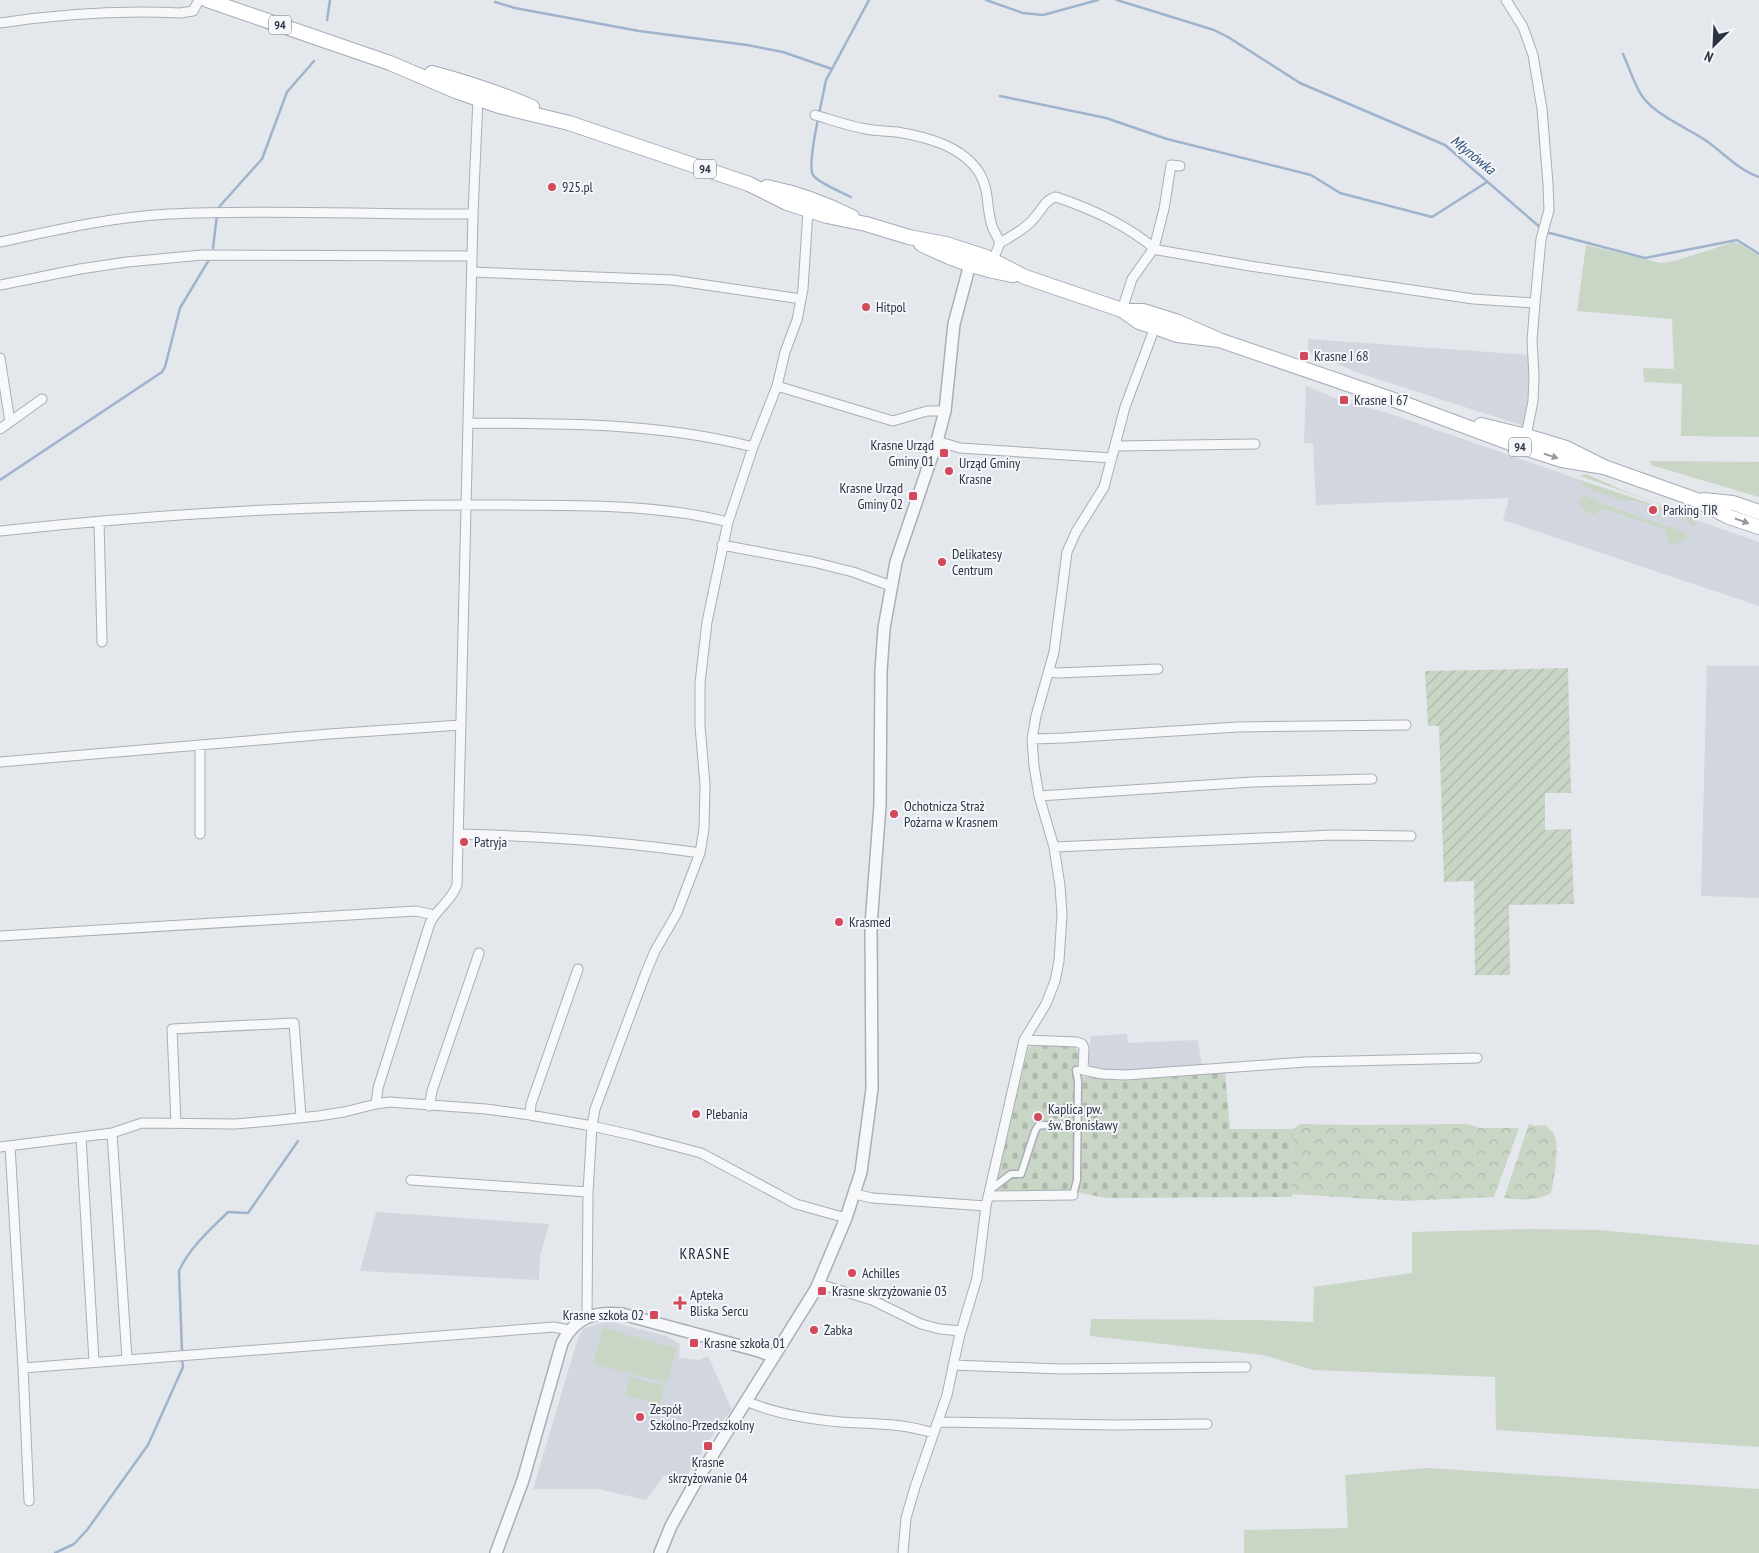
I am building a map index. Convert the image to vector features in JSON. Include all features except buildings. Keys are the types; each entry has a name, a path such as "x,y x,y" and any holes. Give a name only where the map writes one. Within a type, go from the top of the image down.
{"main road":[{"name":"94","path":"207,0 390,63 458,92 499,106 569,123"},
{"name":"94","path":"390,63 470,83 569,123 749,184 796,194 831,206 866,224"},
{"name":"94","path":"749,184 787,203 808,210 866,224 909,238 946,244 990,259 1025,277 1123,310 1148,312 1178,322 1219,340 1440,416 1508,443 1554,457 1604,467"},
{"name":"94","path":"909,238 942,255 990,271 1025,277"},
{"name":"94","path":"1123,310 1139,322 1177,334 1219,340"},
{"name":"94","path":"1440,416 1526,436 1566,448 1604,467 1694,499 1729,517 1759,527"},
{"name":"94","path":"1694,499 1733,504 1759,512"}],"street":[{"path":"0,23 96,12 180,13 192,11 199,0"},
{"path":"1506,0 1523,27 1533,55 1538,80 1548,184 1549,210 1541,239 1532,341 1534,390 1526,436"},
{"path":"376,1104 378,1088 430,923 434,914 454,894 457,884 473,214 478,98 470,83"},
{"path":"478,98 489,93 497,93"},
{"path":"814,115 848,126 897,132 920,138 948,147 965,156 979,173 987,189 992,226 1000,243"},
{"path":"1123,310 1132,279 1154,248 1164,209 1171,165 1180,166"},
{"path":"587,1316 588,1192 592,1126 596,1109 644,975 655,951 677,913 700,853 704,829 705,785 700,726 700,683 707,622 728,522 753,447 777,386 797,320 801,299 808,210 796,194"},
{"path":"970,264 978,259 990,259 1000,243 1023,228 1035,218 1050,199 1056,197 1122,224 1158,250 1250,266 1473,299 1535,302"},
{"path":"808,210 820,205 831,206"},
{"path":"0,242 104,220 167,214 292,212 390,215 473,214"},
{"path":"660,1553 671,1526 695,1483 819,1284 855,1194 861,1172 872,1089 871,925 880,805 882,647 896,562 937,441 945,411 954,324 970,264 966,255 959,248"},
{"path":"0,285 80,269 202,255 472,256"},
{"path":"472,272 672,280 801,299"},
{"path":"903,1553 906,1518 914,1487 938,1422 961,1331 977,1278 986,1206 1024,1040 1046,1004 1055,981 1059,961 1062,914 1060,886 1054,847 1039,796 1032,739 1036,716 1054,652 1067,552 1076,532 1104,488 1128,397 1155,327 1153,319 1148,312"},
{"path":"1155,327 1178,322"},
{"path":"0,358 10,422"},
{"path":"777,386 893,421 926,411 945,411"},
{"path":"0,429 42,399"},
{"path":"468,423 635,427 735,442 753,447"},
{"path":"937,441 960,448 1112,458"},
{"path":"1115,446 1255,444"},
{"path":"0,531 99,521 298,508 466,505 622,506 712,518 728,522"},
{"path":"99,521 102,642"},
{"path":"722,545 813,562 852,572 891,586"},
{"path":"1049,671 1057,673 1158,669"},
{"path":"0,762 461,725"},
{"path":"1032,739 1238,727 1406,725"},
{"path":"200,745 200,834"},
{"path":"1039,796 1252,782 1372,779"},
{"path":"458,834 523,835 650,845 700,853"},
{"path":"1054,847 1333,836 1411,836"},
{"path":"0,936 416,911 434,914"},
{"path":"428,1106 479,953"},
{"path":"530,1115 531,1104 578,969"},
{"path":"176,1123 172,1029 294,1022 301,1118"},
{"path":"1024,1040 1077,1042 1082,1044 1084,1048 1084,1070"},
{"path":"989,1193 1073,1195 1077,1180 1078,1081 1076,1070 1125,1075 1306,1062 1477,1058"},
{"path":"0,1147 112,1133 142,1124 235,1124 344,1112 388,1102 486,1109 592,1126 701,1153 796,1204 846,1218"},
{"path":"989,1193 1011,1174 1021,1174 1034,1131 1038,1126 1043,1124 1077,1127"},
{"path":"112,1133 127,1359"},
{"path":"82,1137 94,1362"},
{"path":"10,1146 24,1368 29,1501"},
{"path":"411,1180 588,1192"},
{"path":"855,1194 872,1198 986,1206"},
{"path":"819,1284 872,1300 922,1324 940,1329 961,1331"},
{"path":"496,1553 523,1480 562,1343 568,1330 587,1316 607,1313 622,1314 774,1357"},
{"path":"24,1368 554,1327 568,1330"},
{"path":"953,1365 1061,1369 1246,1367"},
{"path":"746,1401 765,1410 800,1416 840,1422 901,1425 934,1433"},
{"path":"938,1422 1103,1425 1207,1424"}],"shaded area":[{"path":"1308,339 1530,355 1530,428 1362,374 1308,352"},
{"path":"1306,386 1345,402 1388,413 1759,542 1759,606 1503,520 1509,498 1316,505 1313,443 1304,443"},
{"path":"1707,666 1759,666 1759,898 1701,896"},
{"path":"1127,1034 1128,1043 1198,1040 1202,1068 1113,1071 1093,1069 1088,1064 1091,1036"},
{"path":"376,1212 549,1224 540,1256 539,1280 360,1271"},
{"name":"Zespół Szkolno-Przedszkolny","path":"608,1321 666,1336 680,1344 679,1358 700,1360 708,1356 732,1410 720,1424 682,1484 664,1475 646,1500 598,1489 533,1489 578,1338 584,1328"}],"green space":[{"path":"1734,242 1759,256 1759,437 1681,436 1682,384 1644,382 1643,368 1674,369 1672,319 1577,311 1586,245 1661,263 1675,261"},
{"path":"1650,461 1759,462 1759,497 1651,465"},
{"path":"1586,474 1627,492 1684,513 1580,476"},
{"path":"1580,480 1691,517 1697,526 1690,525 1686,518 1632,500 1622,501 1589,489"},
{"path":"1585,496 1602,504 1684,532 1688,538 1684,542 1670,544 1666,535 1666,529 1604,509 1594,515 1591,514 1584,509 1579,500"},
{"path":"1568,668 1571,793 1545,793 1545,830 1571,829 1574,904 1509,905 1510,975 1475,975 1474,881 1444,882 1439,726 1428,726 1425,671"},
{"path":"1038,1044 1073,1045 1078,1052 1078,1073 1080,1077 1126,1078 1225,1072 1230,1129 1293,1129 1292,1197 1106,1198 1070,1191 999,1192 996,1178 1028,1049"},
{"path":"1300,1124 1468,1124 1480,1128 1519,1128 1494,1197 1403,1201 1292,1194 1293,1129"},
{"path":"1529,1124 1535,1126 1546,1125 1556,1139 1556,1163 1551,1193 1528,1199 1504,1198"},
{"path":"1529,1229 1599,1230 1759,1245 1759,1447 1496,1430 1495,1377 1313,1370 1263,1355 1090,1336 1091,1319 1313,1322 1314,1287 1412,1273 1412,1232"},
{"path":"603,1328 677,1348 667,1383 593,1364"},
{"path":"630,1377 664,1386 660,1404 625,1395"},
{"path":"1427,1468 1759,1489 1759,1553 1244,1553 1244,1530 1348,1528 1345,1475"}],"waterway":[{"path":"327,20 330,0"},
{"path":"495,2 515,8 639,31 747,45 783,52 832,69 869,0"},
{"name":"Młynówka","path":"986,0 1023,13 1043,15 1098,0"},
{"name":"Młynówka","path":"1117,0 1214,30 1300,83 1445,145 1542,229"},
{"path":"1623,54 1636,86 1647,103 1662,115 1705,140 1744,170 1759,177"},
{"path":"219,207 262,159 287,92 314,61"},
{"path":"819,114 826,80 832,69"},
{"path":"1000,96 1106,118 1167,139 1311,175 1340,193 1432,217 1487,182"},
{"path":"818,119 811,164 813,175 825,184 851,197"},
{"path":"213,248 217,215"},
{"name":"Młynówka","path":"1546,232 1645,258 1737,240 1759,254"},
{"path":"0,480 162,372 165,367 180,308 210,258"},
{"path":"182,1351 179,1271 201,1239 228,1212 248,1213 298,1141"},
{"path":"55,1553 74,1544 87,1530 148,1445 183,1367 182,1360"}],"place":[{"name":"925.pl","path":"552,187"},
{"name":"Hitpol","path":"866,307"},
{"name":"Krasne I 68","path":"1304,356"},
{"name":"Krasne I 67","path":"1344,400"},
{"name":"Krasne Urząd Gminy 01","path":"944,453"},
{"name":"Urząd Gminy Krasne","path":"949,471"},
{"name":"Krasne Urząd Gminy 02","path":"913,496"},
{"name":"Parking TIR","path":"1653,510"},
{"name":"Delikatesy Centrum","path":"942,562"},
{"name":"Ochotnicza Straż Pożarna w Krasnem","path":"894,814"},
{"name":"Patryja","path":"464,842"},
{"name":"Krasmed","path":"839,922"},
{"name":"Plebania","path":"696,1114"},
{"name":"Kaplica pw. św. Bronisławy","path":"1038,1117"},
{"name":"Achilles","path":"852,1273"},
{"name":"Krasne skrzyżowanie 03","path":"822,1291"},
{"name":"Apteka Bliska Sercu","path":"680,1303"},
{"name":"Krasne szkoła 02","path":"654,1315"},
{"name":"Żabka","path":"814,1330"},
{"name":"Krasne szkoła 01","path":"694,1343"},
{"name":"Zespół Szkolno-Przedszkolny","path":"640,1417"},
{"name":"Krasne skrzyżowanie 04","path":"708,1446"}],"district":[{"name":"KRASNE","path":"705,1253"}]}
